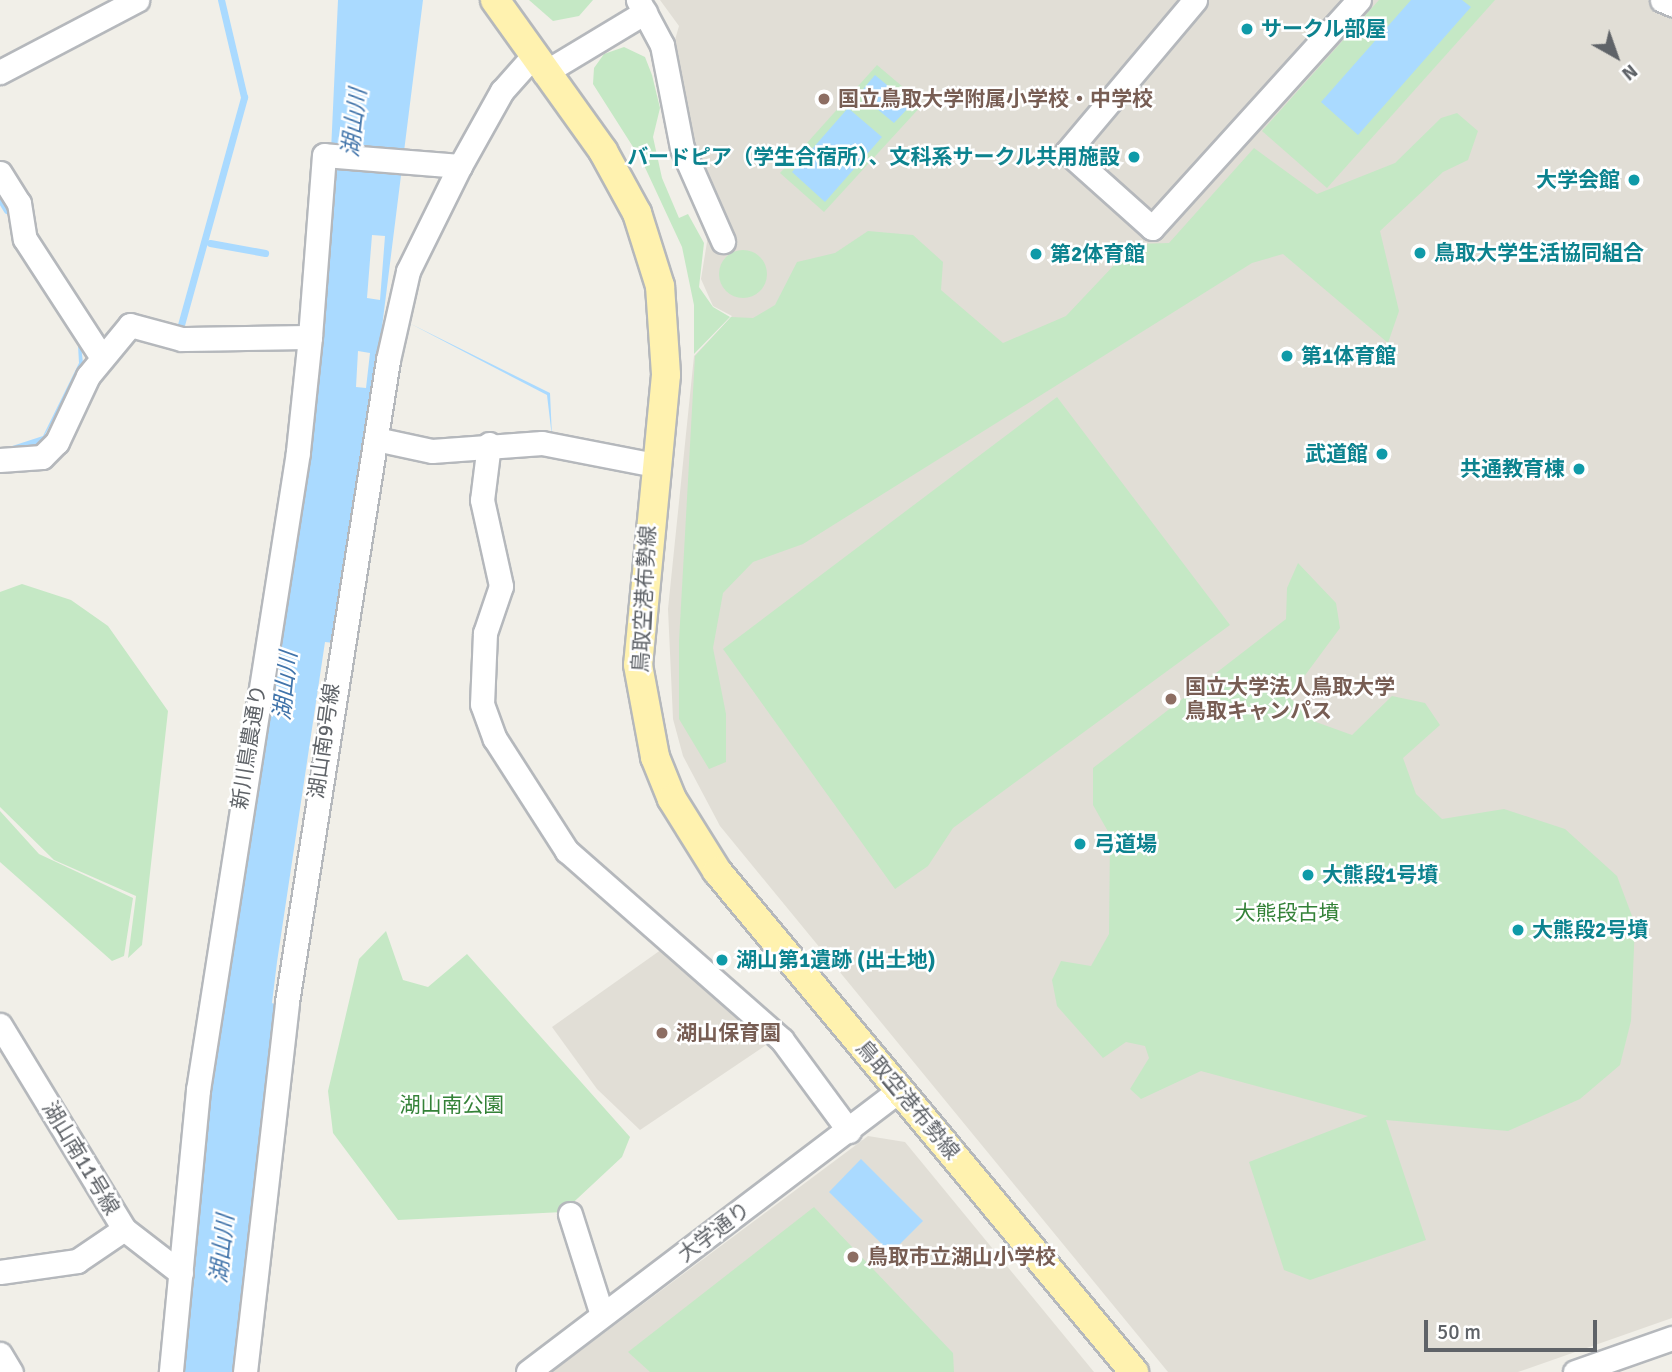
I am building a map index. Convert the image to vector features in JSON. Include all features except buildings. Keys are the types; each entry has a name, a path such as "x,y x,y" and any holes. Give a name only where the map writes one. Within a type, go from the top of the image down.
{"main road":[{"name":"鳥取空港布勢線","path":"495,0 603,151 649,245 666,332 638,665 655,757 672,799 717,871 1134,1372"}],"street":[{"path":"0,72 137,0"},
{"path":"1195,0 1067,152 1152,228 1359,0"},
{"path":"1662,0 1672,4"},
{"path":"641,6 667,62 682,148 723,241"},
{"name":"湖山南9号線","path":"245,1372 286,1002 376,439 408,271 460,166 502,91 539,64 641,6"},
{"path":"0,460 42,457 57,442 101,356 130,325 182,339 310,337 324,155 460,166"},
{"path":"0,173 19,203 9,223 101,356"},
{"name":"新川鳥農通り","path":"171,1372 217,953 298,452 310,337"},
{"path":"376,439 432,451 489,444 542,443 654,465"},
{"path":"489,444 482,500 501,586 485,633 482,704 495,738 567,851 782,1040 849,1130"},
{"name":"湖山南11号線","path":"0,1025 124,1229 181,1273"},
{"name":"大学通り","path":"528,1372 899,1090"},
{"path":"570,1214 602,1315"},
{"path":"0,1272 76,1261 124,1229"},
{"path":"1575,1372 1672,1338"},
{"path":"0,1354 11,1372"}],"shaded area":[{"name":"国立大学法人鳥取大学 鳥取キャンパス","path":"660,0 1672,0 1672,1318 1518,1372 1168,1372 720,826 683,756 673,719 668,609 694,356 732,316 713,306 701,279 707,242 703,177 672,50 679,26"},
{"name":"湖山保育園","path":"665,947 775,1039 640,1130 597,1089 552,1027"},
{"name":"鳥取市立湖山小学校","path":"868,1136 905,1142 1094,1372 552,1372"}],"green space":[{"path":"529,0 593,0 579,16 553,21"},
{"path":"1379,0 1495,0 1327,188 1262,131"},
{"path":"624,47 645,57 652,75 660,108 653,137 662,178 679,218 688,214 704,243 699,287 713,307 730,317 694,354 694,305 682,247 642,161 593,84 594,68 604,54"},
{"path":"877,65 923,104 824,212 780,173"},
{"path":"1457,113 1478,131 1468,160 1443,172 1380,231 1399,311 1388,343 1283,254 1252,263 803,544 753,562 723,593 713,648 726,714 726,762 709,769 679,719 679,641 695,356 731,317 753,318 775,305 797,262 835,253 868,231 913,235 943,262 941,290 1003,343 1066,316 1134,244 1169,243 1254,148 1317,194 1395,163 1441,118"},
{"path":"743,250 760,257 767,274 760,291 743,298 726,291 719,274 726,257"},
{"path":"1057,397 1230,625 953,828 928,866 895,889 723,649"},
{"name":"大熊段古墳","path":"1298,563 1336,603 1340,628 1289,697 1316,722 1352,735 1392,696 1425,703 1440,725 1403,758 1416,794 1442,819 1504,809 1565,829 1617,876 1635,924 1631,1021 1620,1065 1580,1099 1508,1131 1386,1120 1426,1240 1310,1280 1284,1270 1249,1162 1368,1116 1201,1071 1141,1099 1130,1089 1149,1058 1145,1046 1126,1042 1103,1058 1057,1006 1052,980 1061,961 1091,966 1109,934 1110,835 1093,805 1093,768 1286,619 1287,588"},
{"path":"22,584 71,600 108,626 168,711 142,945 128,958 136,896 54,860 0,807 0,592"},
{"path":"0,811 39,854 133,898 124,956 112,961 0,862"},
{"name":"湖山南公園","path":"386,931 403,980 428,987 467,954 630,1137 622,1157 563,1212 398,1220 333,1133 328,1091 359,959"},
{"path":"814,1207 953,1353 954,1372 650,1372 628,1352"}],"water":[{"name":"湖山川","path":"338,0 423,0 376,375 334,643 325,642 277,962 272,1003 279,1006 240,1372 179,1372 201,1132 327,237","holes":["372,235 385,236 380,300 367,298","358,351 370,353 366,388 356,387"]},
{"path":"1411,0 1462,0 1471,7 1358,135 1321,102"},
{"path":"875,75 911,105 894,123 859,94"},
{"path":"848,108 882,137 825,202 792,172"},
{"path":"31,269 81,345 83,363 39,446 0,450 43,436 79,363 78,345"},
{"path":"409,323 550,393 552,437 547,395"},
{"path":"861,1159 923,1221 891,1253 829,1192"}],"waterway":[{"path":"179,332 244,97 221,0"},
{"path":"0,199 7,210"},
{"path":"210,243 265,253"}],"place":[{"name":"サークル部屋","path":"1247,29"},
{"name":"国立鳥取大学附属小学校・中学校","path":"824,99"},
{"name":"バードピア（学生合宿所）、文科系サークル共用施設","path":"1134,157"},
{"name":"大学会館","path":"1634,180"},
{"name":"鳥取大学生活協同組合","path":"1420,253"},
{"name":"第2体育館","path":"1036,254"},
{"name":"第1体育館","path":"1287,356"},
{"name":"武道館","path":"1382,454"},
{"name":"共通教育棟","path":"1579,469"},
{"name":"国立大学法人鳥取大学 鳥取キャンパス","path":"1171,699"},
{"name":"弓道場","path":"1080,844"},
{"name":"大熊段1号墳","path":"1308,875"},
{"name":"大熊段2号墳","path":"1518,930"},
{"name":"湖山第1遺跡 (出土地)","path":"722,960"},
{"name":"湖山保育園","path":"662,1033"},
{"name":"鳥取市立湖山小学校","path":"853,1257"}]}
